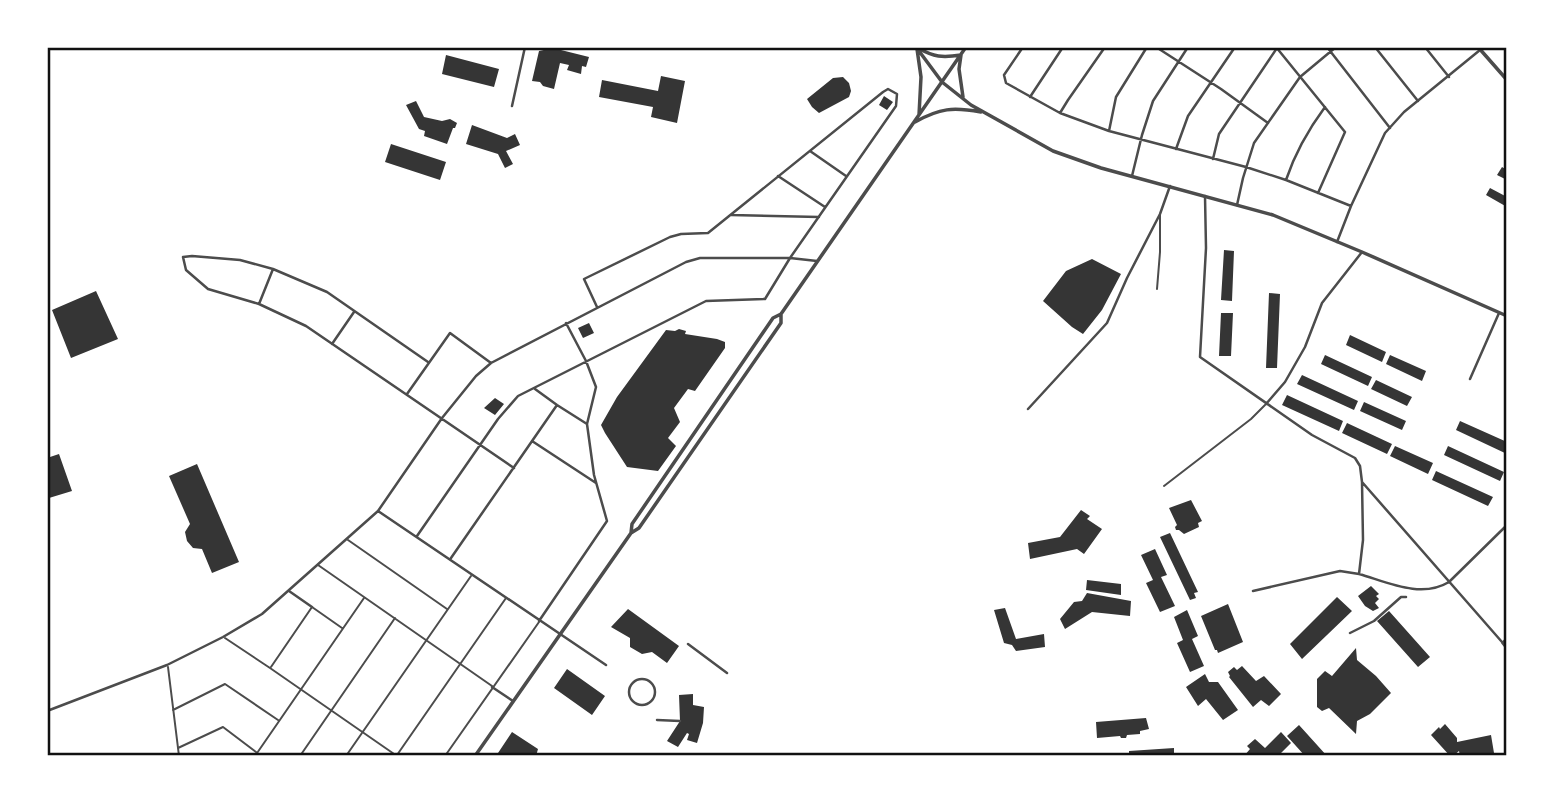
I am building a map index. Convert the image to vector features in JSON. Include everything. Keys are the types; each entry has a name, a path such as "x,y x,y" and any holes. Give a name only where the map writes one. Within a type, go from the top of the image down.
{"street":[{"path":"512,106 525,47"},
{"path":"916,47 933,56 961,55"},
{"path":"916,47 943,82 963,99 1053,151 1101,168 1273,215 1507,316"},
{"path":"916,47 921,77 919,115"},
{"path":"631,533 632,524 773,318 781,314 966,47"},
{"path":"1030,97 1063,47"},
{"path":"1060,113 1105,47"},
{"path":"1109,131 1116,97 1147,47"},
{"path":"1156,47 1268,122"},
{"path":"1132,176 1153,101 1188,47"},
{"path":"1176,149 1188,116 1235,47"},
{"path":"1327,47 1390,128"},
{"path":"1237,205 1254,143 1300,77 1336,47"},
{"path":"1374,47 1419,101"},
{"path":"1424,47 1448,77"},
{"path":"1020,48 1004,75 1006,83 1060,113 1109,131 1246,167 1351,206"},
{"path":"1213,159 1219,134 1277,48 1345,132 1318,192"},
{"path":"1337,242 1385,133 1404,112 1479,49 1507,80"},
{"path":"961,55 959,69 963,99"},
{"path":"417,536 498,419 518,396 706,301 765,299 790,258 896,106 897,94 888,89 883,92 708,233 670,237 584,279 597,307"},
{"path":"1286,180 1307,132 1325,107"},
{"path":"914,123 930,114 954,108 984,112"},
{"path":"810,151 846,176"},
{"path":"778,176 825,207"},
{"path":"1028,409 1107,323 1160,214 1170,186"},
{"path":"1205,196 1206,248 1200,357 1312,435 1355,458 1360,466 1362,482 1363,540 1359,574"},
{"path":"730,215 819,217"},
{"path":"1266,404 1285,382 1305,347 1322,303 1362,252"},
{"path":"428,362 327,292 273,269 240,260 183,257 186,270 208,289 259,304 306,326 514,468"},
{"path":"47,711 167,665 262,614 378,511 442,418 476,376 491,363 686,262 701,258 790,258 817,261"},
{"path":"259,304 273,269"},
{"path":"332,344 355,311"},
{"path":"1469,379 1499,313"},
{"path":"475,756 631,533 639,528 781,323 781,314"},
{"path":"539,621 607,521 596,483 587,424 596,387 566,323"},
{"path":"407,394 450,333 491,363"},
{"path":"535,388 587,424"},
{"path":"450,559 557,405"},
{"path":"532,441 596,483"},
{"path":"1362,482 1449,582 1505,641 1507,648"},
{"path":"378,511 606,666"},
{"path":"1254,591 1340,571 1414,590 1432,590 1449,582 1507,525"},
{"path":"289,591 312,607"},
{"path":"1350,633 1374,621 1401,597 1406,597"},
{"path":"688,645 727,673"},
{"path":"645,678 652,683 655,692 652,700 640,705 632,700 629,690 632,683 645,678"},
{"path":"492,687 513,701"},
{"path":"657,720 680,721"}],"lane":[{"path":"1157,289 1160,214"},
{"path":"1164,486 1251,419 1266,404"},
{"path":"347,540 448,610"},
{"path":"318,565 492,687"},
{"path":"346,756 472,574"},
{"path":"223,637 397,756 506,597"},
{"path":"178,748 223,727 256,754 364,598"},
{"path":"270,668 312,607 342,628"},
{"path":"300,756 395,618"},
{"path":"445,756 539,621"},
{"path":"167,665 179,756"},
{"path":"173,710 225,684 279,720"}],"building":[{"path":"553,48 589,57 586,67 582,66 581,74 567,70 569,65 560,63 554,89 532,81 539,51"},
{"path":"446,55 499,69 494,87 442,74"},
{"path":"661,76 685,81 677,123 651,117 653,107 599,97 602,80 658,91"},
{"path":"843,77 849,83 849,97 819,113 807,99 833,78"},
{"path":"884,96 893,102 887,110 879,105"},
{"path":"416,101 424,117 442,121 450,119 457,123 447,144 424,136 425,131 419,129 406,105"},
{"path":"472,125 507,138 515,134 520,145 506,151 513,164 505,168 498,154 466,144"},
{"path":"391,144 446,162 440,180 385,162"},
{"path":"1502,167 1507,170 1507,180 1497,175"},
{"path":"1490,188 1507,197 1507,207 1486,195"},
{"path":"1224,250 1234,251 1232,301 1221,300"},
{"path":"1092,259 1121,274 1102,310 1083,334 1043,301 1066,271"},
{"path":"96,291 118,339 71,358 52,310"},
{"path":"1269,293 1280,294 1277,368 1266,368"},
{"path":"1221,313 1233,313 1231,356 1219,356"},
{"path":"589,323 594,333 583,338 578,328"},
{"path":"666,330 686,331 685,334 725,342 725,348 695,391 688,389 674,408 680,422 668,438 676,446 658,471 627,467 601,425 617,397"},
{"path":"1350,335 1386,352 1382,362 1346,345"},
{"path":"1325,355 1372,377 1368,386 1321,364"},
{"path":"1390,355 1426,371 1422,381 1386,364"},
{"path":"1302,375 1358,401 1354,410 1297,384"},
{"path":"1376,380 1412,397 1407,406 1371,389"},
{"path":"1287,395 1343,421 1339,431 1282,405"},
{"path":"495,398 504,404 495,415 484,408"},
{"path":"1364,402 1406,421 1402,430 1360,411"},
{"path":"1460,421 1507,442 1507,454 1456,430"},
{"path":"1347,423 1392,444 1387,454 1342,433"},
{"path":"1395,446 1433,463 1428,474 1390,456"},
{"path":"1448,446 1504,472 1500,481 1444,455"},
{"path":"59,454 72,491 49,498 47,458"},
{"path":"197,464 239,562 212,573 202,549 193,548 187,541 185,532 190,524 169,476"},
{"path":"1436,471 1493,497 1488,506 1432,480"},
{"path":"1191,500 1202,521 1198,523 1199,527 1184,534 1176,530 1177,525 1169,508"},
{"path":"1081,510 1090,516 1087,519 1102,529 1084,554 1077,549 1030,559 1028,543 1060,537"},
{"path":"1170,533 1198,592 1194,593 1196,598 1190,600 1160,537"},
{"path":"1155,549 1167,575 1161,577 1175,606 1160,612 1146,583 1153,580 1141,555"},
{"path":"1087,580 1121,584 1121,595 1086,590"},
{"path":"1371,586 1379,594 1375,603 1379,608 1373,611 1365,606 1358,596"},
{"path":"1087,593 1131,601 1130,616 1092,612 1065,629 1060,619 1074,602 1082,601"},
{"path":"1337,597 1352,611 1302,659 1290,644"},
{"path":"1228,604 1243,642 1218,653 1201,616"},
{"path":"1005,608 1016,639 1044,634 1045,647 1016,651 1012,645 1004,643 994,610"},
{"path":"628,609 679,646 667,663 652,652 642,654 630,647 630,638 611,627"},
{"path":"1187,610 1198,636 1192,639 1204,666 1190,672 1177,643 1183,640 1174,617"},
{"path":"1389,611 1430,657 1418,667 1377,621"},
{"path":"1356,648 1357,660 1391,693 1370,714 1357,721 1356,734 1329,708 1322,711 1317,707 1317,679 1325,671 1332,676"},
{"path":"1242,666 1256,681 1264,676 1281,694 1269,706 1261,700 1253,707 1229,677 1228,672 1234,667 1237,670"},
{"path":"567,669 605,696 592,715 554,688"},
{"path":"1205,674 1209,682 1218,682 1238,710 1223,720 1206,699 1198,706 1186,687"},
{"path":"693,694 693,705 704,707 703,723 697,743 687,740 687,733 678,747 667,741 680,721 679,695"},
{"path":"1146,718 1149,729 1140,731 1140,734 1127,735 1126,738 1097,738 1096,722"},
{"path":"1445,724 1457,738 1457,742 1491,735 1494,753 1460,756 1459,751 1450,756 1431,735"},
{"path":"1299,725 1327,756 1305,756 1287,736"},
{"path":"512,732 538,749 536,756 496,756"},
{"path":"1281,732 1291,743 1278,756 1244,756 1250,749 1247,746 1255,739 1265,748"},
{"path":"1174,748 1174,756 1129,756 1129,751"}]}
